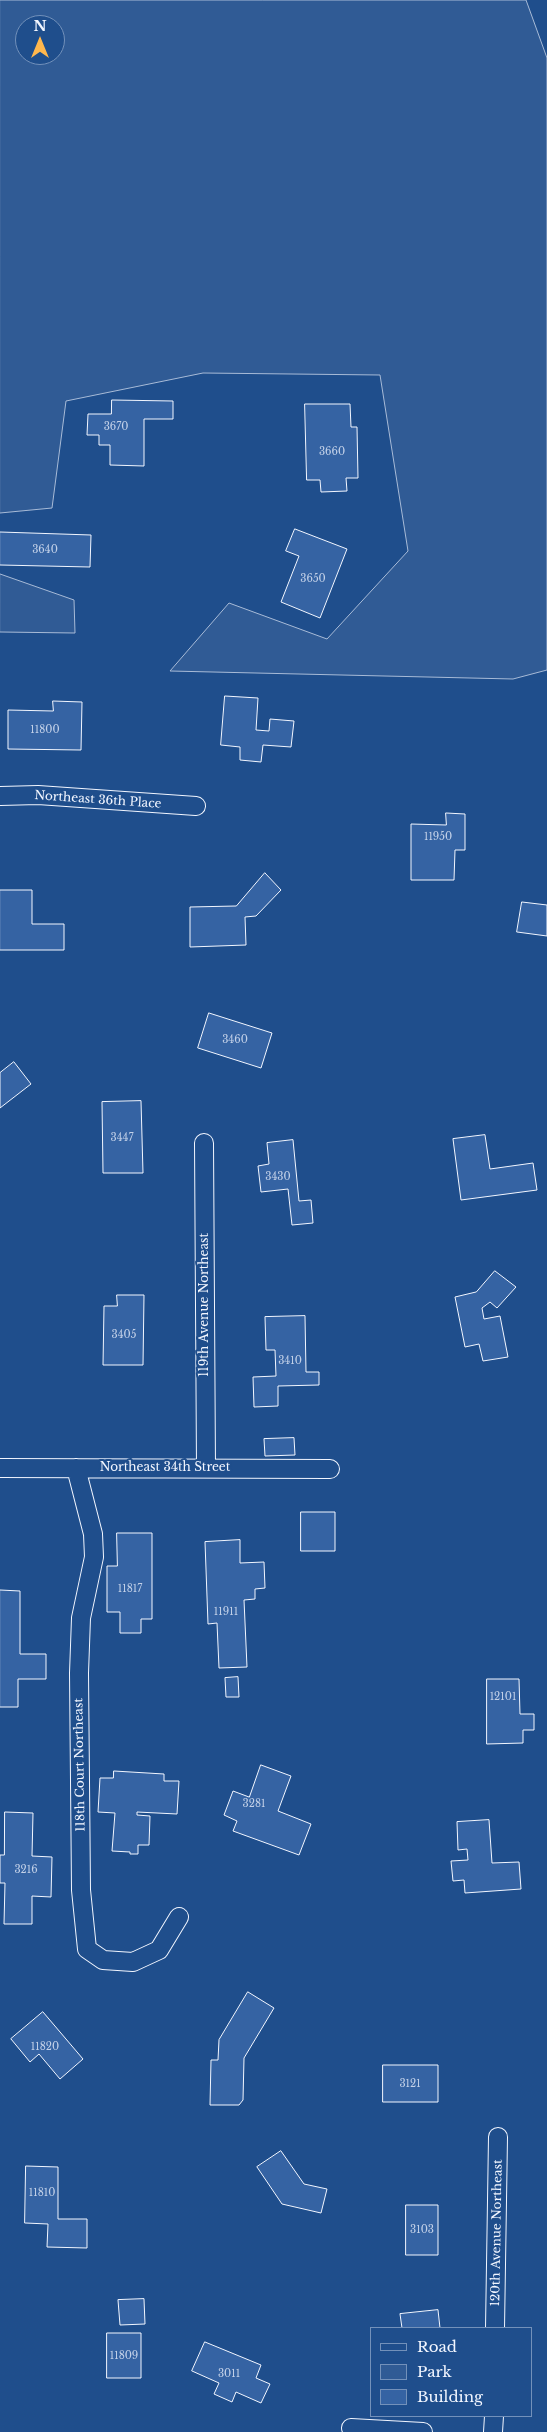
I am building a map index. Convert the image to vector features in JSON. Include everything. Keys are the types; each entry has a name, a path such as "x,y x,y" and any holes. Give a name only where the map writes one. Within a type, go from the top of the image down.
{"street":[{"name":"Northeast 36th Place","path":"0,796 38,795 196,806"},
{"name":"119th Avenue Northeast","path":"204,1143 206,1468"},
{"name":"Northeast 34th Street","path":"0,1468 330,1470"},
{"name":"118th Court Northeast","path":"76,1468 92,1534 94,1557 81,1618 79,1673 81,1890 87,1949 103,1960 133,1962 160,1950 179,1917"},
{"name":"120th Avenue Northeast","path":"495,2327 498,2137"},
{"path":"493,2432 494,2417"},
{"path":"351,2428 423,2432"}],"green space":[{"path":"0,0 526,0 547,58 547,670 513,679 170,671 229,603 327,639 408,551 380,375 203,373 66,401 52,508 0,513"},
{"path":"0,574 74,600 75,633 0,632"}],"building":[{"path":"112,400 173,401 173,419 144,419 144,466 110,465 110,445 99,445 99,435 87,435 88,414 111,414"},
{"path":"305,404 350,404 351,427 357,427 358,478 346,478 347,491 321,492 320,480 307,480"},
{"path":"295,529 347,549 320,618 281,602 299,556 286,551"},
{"path":"0,532 91,535 90,567 0,565"},
{"path":"225,696 258,698 256,730 269,731 270,719 294,721 291,747 263,745 261,762 240,760 240,747 221,745"},
{"path":"53,701 82,702 81,750 8,749 8,710 53,711"},
{"path":"446,813 465,814 465,850 455,850 454,880 411,880 411,824 446,825"},
{"path":"265,873 281,890 256,916 245,917 246,945 190,947 190,907 236,906"},
{"path":"0,890 32,890 32,924 64,924 64,950 0,950"},
{"path":"522,902 547,905 547,936 517,932"},
{"path":"209,1013 272,1033 261,1068 198,1048"},
{"path":"14,1062 31,1084 0,1108 0,1073"},
{"path":"141,1101 143,1173 103,1173 102,1102"},
{"path":"485,1135 490,1169 533,1163 537,1190 461,1200 453,1139"},
{"path":"293,1140 299,1201 311,1200 313,1223 292,1225 288,1189 261,1192 258,1166 269,1164 267,1143"},
{"path":"495,1271 516,1287 497,1308 490,1302 482,1308 484,1319 500,1316 508,1357 483,1361 479,1344 465,1347 455,1297 476,1292"},
{"path":"117,1295 144,1295 143,1365 103,1365 104,1306 117,1306"},
{"path":"305,1316 306,1372 319,1372 319,1385 278,1386 278,1406 254,1407 253,1377 276,1376 275,1350 266,1350 265,1317"},
{"path":"294,1438 295,1455 265,1456 264,1439"},
{"path":"301,1512 335,1512 335,1551 301,1551"},
{"path":"117,1533 152,1533 152,1619 141,1619 141,1633 120,1633 120,1612 107,1612 107,1566 117,1566"},
{"path":"240,1540 240,1563 264,1562 265,1588 255,1589 255,1599 244,1600 247,1667 219,1668 217,1623 208,1624 205,1542"},
{"path":"0,1590 20,1591 20,1654 46,1654 46,1679 18,1679 18,1707 0,1707"},
{"path":"238,1677 239,1697 226,1697 225,1678"},
{"path":"487,1679 519,1679 520,1714 534,1714 534,1730 523,1730 523,1743 487,1744"},
{"path":"261,1765 291,1776 278,1811 311,1824 299,1855 233,1831 237,1821 224,1815 233,1791 249,1797"},
{"path":"114,1771 164,1774 164,1781 179,1781 177,1814 137,1812 137,1815 150,1816 149,1845 138,1845 138,1854 112,1851 115,1813 98,1812 100,1778 113,1778"},
{"path":"5,1812 33,1813 32,1856 52,1857 51,1897 32,1896 32,1924 4,1924 5,1883 0,1883 0,1855 4,1855"},
{"path":"489,1820 492,1863 519,1862 521,1889 465,1893 464,1880 453,1881 451,1861 468,1860 467,1849 458,1850 457,1822"},
{"path":"248,1992 274,2008 244,2058 243,2100 239,2105 210,2105 211,2060 218,2060 219,2040"},
{"path":"43,2012 83,2059 60,2079 39,2054 30,2062 11,2039"},
{"path":"383,2065 438,2065 438,2102 383,2102"},
{"path":"281,2151 304,2184 327,2189 321,2213 282,2204 257,2167"},
{"path":"26,2166 58,2167 58,2219 87,2219 87,2248 47,2247 48,2224 25,2223"},
{"path":"406,2205 438,2205 438,2255 406,2255"},
{"path":"144,2299 145,2324 120,2325 118,2300"},
{"path":"438,2310 440,2327 402,2327 400,2314"},
{"path":"107,2333 141,2333 141,2378 107,2378"},
{"path":"205,2342 261,2365 256,2378 270,2384 261,2403 236,2392 232,2402 214,2394 219,2383 192,2371"}]}
